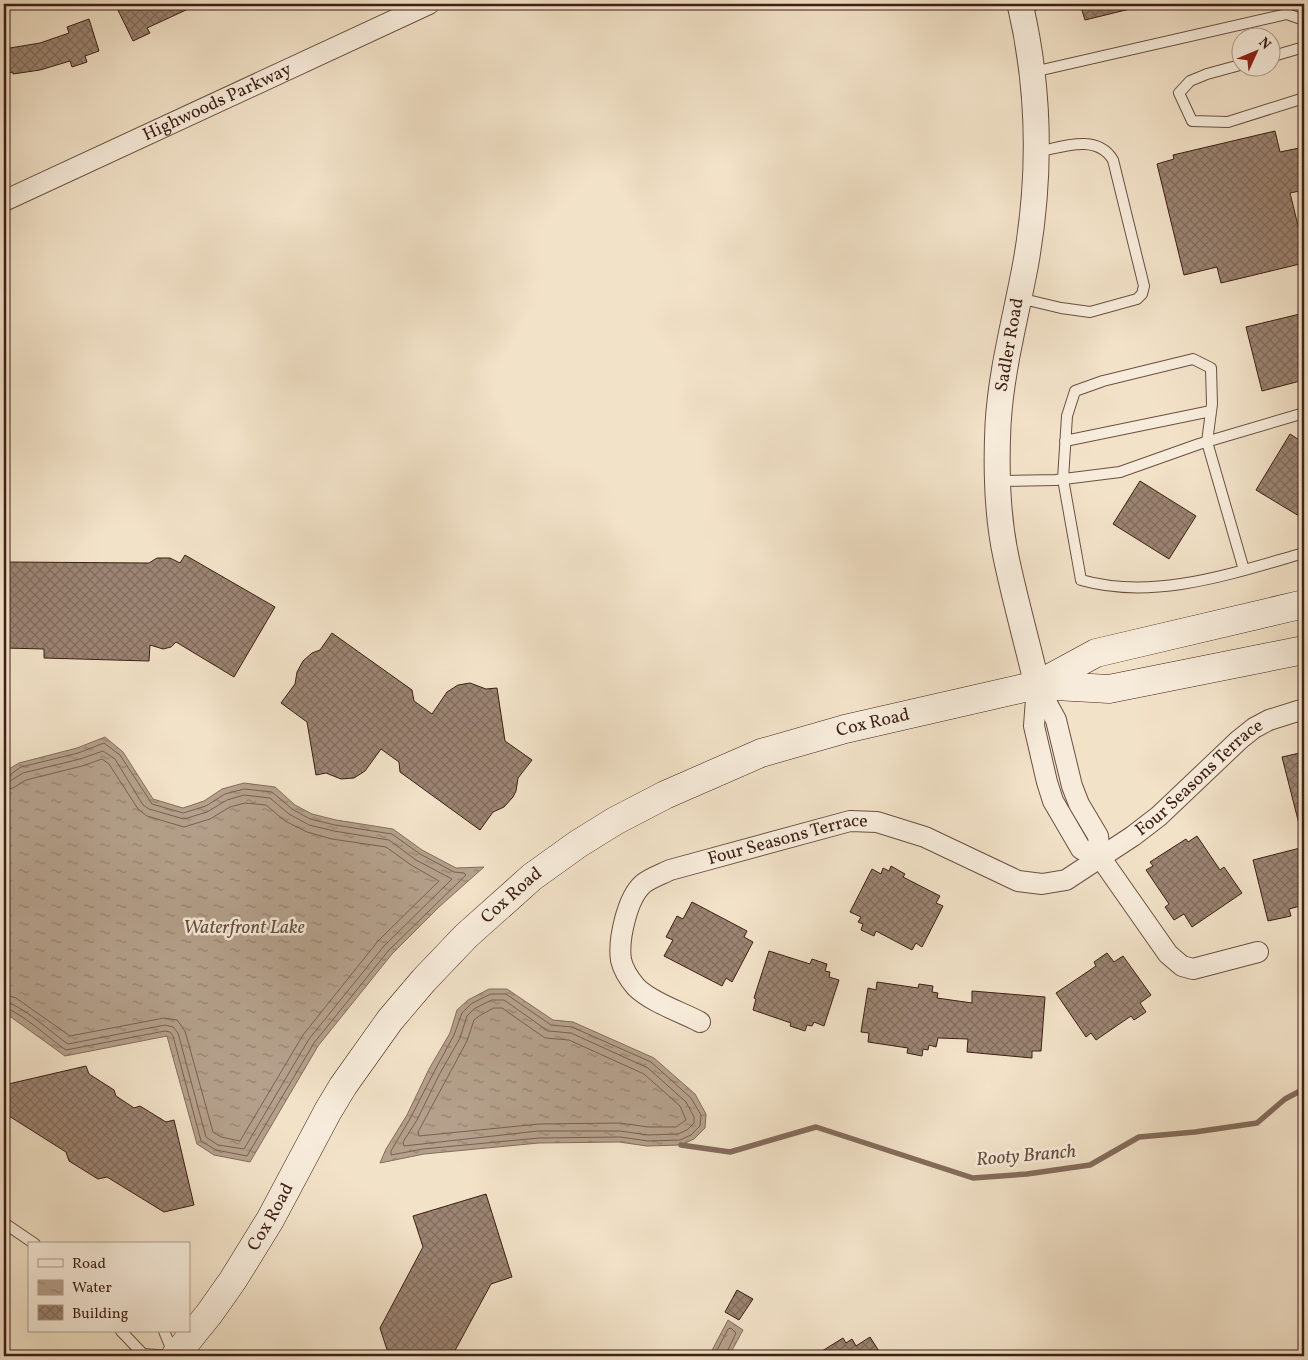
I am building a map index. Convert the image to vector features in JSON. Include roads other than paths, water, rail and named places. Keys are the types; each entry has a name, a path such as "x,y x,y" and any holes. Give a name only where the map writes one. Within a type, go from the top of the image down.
{"main road":[{"name":"Cox Road","path":"175,1356 209,1314 237,1273 270,1220 343,1086 390,1020 459,942 532,878 578,844 615,821 665,795 762,753 845,729 1037,685 1096,653 1304,604"},
{"name":"Cox Road","path":"1037,685 1109,689 1304,650"}],"street":[{"name":"Highwoods Parkway","path":"4,201 429,4"},
{"name":"Sadler Road","path":"1026,5 1037,121 1034,209 1026,263 1004,370 998,425 998,481 1005,556 1037,685"},
{"path":"1037,685 1034,726 1047,782 1053,801 1081,849 1100,857 1168,954 1182,966 1193,969 1258,952"},
{"name":"Four Seasons Terrace","path":"700,1022 647,996 636,987 628,976 622,960 621,946 626,913 635,895 644,884 670,870 850,821 877,822 925,837 1018,881 1042,884 1066,880 1133,836 1159,816 1238,740 1254,728 1270,720 1304,709"}],"lane":[{"path":"1032,72 1287,14 1304,20"},
{"path":"1280,54 1304,47"},
{"path":"1230,68 1190,81 1179,93 1192,121 1228,122 1304,98"},
{"path":"1018,298 1061,308 1090,312 1137,299 1142,294 1144,286 1113,160 1108,151 1097,145 1082,144 1037,152"},
{"path":"1244,570 1207,442 1211,411 1211,368 1194,358 1075,391 1067,416 1063,479 1082,580 1101,585 1153,588 1229,575 1304,554"},
{"path":"1065,441 1211,411"},
{"path":"998,481 1063,479 1120,472 1207,442 1304,413"},
{"path":"4,1223 32,1242"},
{"path":"122,1332 143,1354 170,1356"},
{"path":"164,1332 175,1356"}],"water":[{"name":"Waterfront Lake","path":"105,737 123,752 153,799 183,808 204,801 222,789 244,783 275,787 295,805 312,814 336,820 393,829 422,850 456,868 484,867 439,907 392,954 318,1046 250,1162 214,1155 197,1144 167,1036 65,1056 4,1012 4,772 19,763 77,748"},
{"path":"489,989 507,989 553,1020 573,1022 654,1058 695,1094 706,1114 705,1128 694,1139 681,1145 647,1146 619,1142 539,1143 424,1154 380,1163 450,1033 457,1010 468,1000"},
{"path":"728,1320 743,1330 729,1356 709,1356"}],"waterway":[{"name":"Rooty Branch","path":"681,1145 730,1152 816,1127 973,1178 1027,1174 1090,1165 1139,1137 1195,1132 1257,1123 1285,1099 1304,1089"}]}
